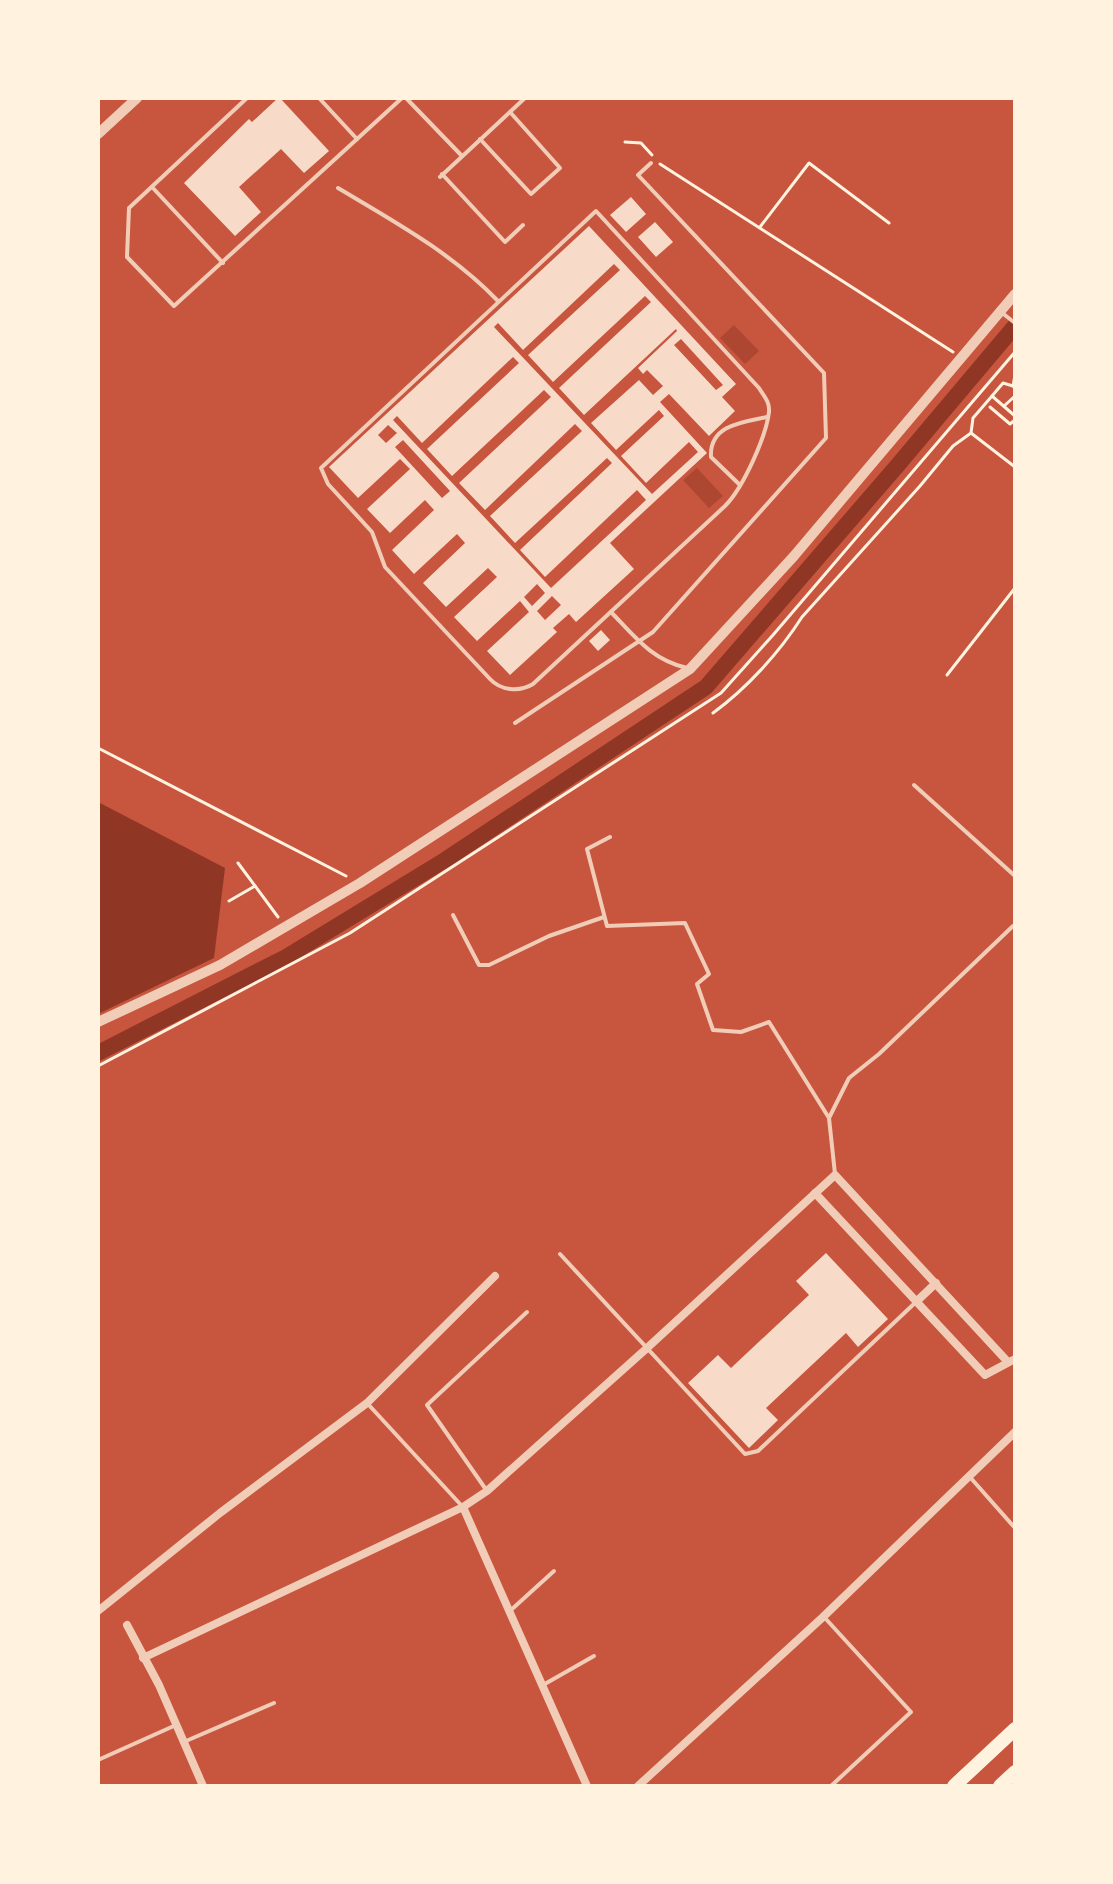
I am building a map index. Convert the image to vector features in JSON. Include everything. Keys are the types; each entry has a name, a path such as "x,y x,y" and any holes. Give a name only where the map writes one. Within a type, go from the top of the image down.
{"main road":[{"path":"954,1786 1015,1729"},
{"path":"1000,1786 1015,1772"}],"street":[{"path":"98,134 137,98"},
{"path":"98,1022 220,965 360,883 690,669 794,556 1015,294"},
{"path":"143,1658 463,1507 487,1491 646,1349 815,1193 835,1175 1011,1360 985,1375 815,1193"},
{"path":"98,1611 220,1513 367,1403 495,1276"},
{"path":"917,1301 936,1283"},
{"path":"638,1786 823,1617 1015,1432"},
{"path":"463,1507 587,1786"},
{"path":"127,1625 159,1685 203,1786"}],"lane":[{"path":"247,98 129,208 127,257 174,306 404,98 462,156"},
{"path":"319,98 357,139"},
{"path":"523,225 505,242 441,176 525,98"},
{"path":"480,139 531,194 560,168 510,112"},
{"path":"515,723 653,632 826,438 824,373 638,175 651,163"},
{"path":"152,187 223,263"},
{"path":"338,188 424,240 468,272 498,301"},
{"path":"596,211 767,400 768,417 757,449 740,485 725,506 525,689 495,685 385,567 372,532 322,476 321,468 498,301 596,211"},
{"path":"1002,312 1015,323"},
{"path":"740,485 711,457 713,444 724,428 768,417"},
{"path":"611,612 639,642 668,664 690,669"},
{"path":"914,785 1015,876"},
{"path":"610,837 587,849 607,926 685,923 709,974 697,984 713,1030 741,1032 769,1022 829,1118 835,1175"},
{"path":"453,915 479,965 489,965 549,936 604,917"},
{"path":"829,1118 849,1078 879,1054 1013,926"},
{"path":"560,1254 741,1451 751,1454 758,1451 917,1301"},
{"path":"487,1491 427,1405 527,1312"},
{"path":"367,1403 463,1507"},
{"path":"969,1476 1015,1528"},
{"path":"509,1611 554,1571"},
{"path":"823,1617 911,1712 831,1786"},
{"path":"543,1685 594,1656"},
{"path":"183,1742 274,1703"},
{"path":"98,1760 177,1725"}],"path":[{"path":"625,142 641,143 662,166 962,357"},
{"path":"760,227 809,163 889,223"},
{"path":"713,713 734,698 953,446 971,433 973,418 1003,383 1014,387 1015,375"},
{"path":"990,407 1010,424 1015,418 992,396"},
{"path":"1004,406 1015,396"},
{"path":"971,433 1015,467"},
{"path":"947,675 1015,588"},
{"path":"98,748 360,883"},
{"path":"238,863 285,927"},
{"path":"229,901 255,886"}],"shaded area":[{"path":"734,325 759,351 745,364 720,338"},
{"path":"697,468 723,496 709,508 683,480"},
{"path":"98,802 225,868 214,958 98,1014"}],"building":[{"path":"278,98 329,151 304,173 281,149 239,187 261,212 235,236 184,183 249,119 252,122"},
{"path":"631,197 646,214 626,232 610,215"},
{"path":"655,222 673,242 656,257 638,237"},
{"path":"589,226 736,384 722,397 735,411 709,436 669,394 660,402 707,453 610,543 634,569 576,622 569,614 553,628 557,632 510,675 487,651 529,612 520,601 477,641 454,617 497,577 488,568 446,607 423,583 465,543 457,534 414,574 392,550 434,510 425,500 390,533 367,509 410,469 400,459 358,498 329,467","holes":["614,264 620,270 528,355 553,382 645,296 651,302 559,388 584,415 676,329 638,368 643,374 647,370 663,386 653,395 639,380 591,423 616,450 659,410 664,416 621,456 646,483 689,442 698,452 652,494 494,327 498,323 523,350","681,339 723,385 716,390 674,345","513,357 519,363 427,449 452,476 544,390 551,397 459,483 485,510 575,424 582,431 490,516 515,543 607,458 612,463 520,550 545,577 637,490 646,500 551,588 393,420 397,416 422,443","388,425 397,433 386,443 378,435","403,440 450,491 442,498 395,447","537,584 545,593 532,606 524,597","552,596 561,605 545,620 537,611"]},
{"path":"601,630 610,640 598,651 589,641"},
{"path":"826,1253 888,1319 858,1347 846,1333 766,1408 778,1420 749,1448 688,1383 718,1355 731,1368 809,1295 796,1281"}],"waterway":[{"path":"98,1053 286,957 445,860 706,687 1015,326"}]}
